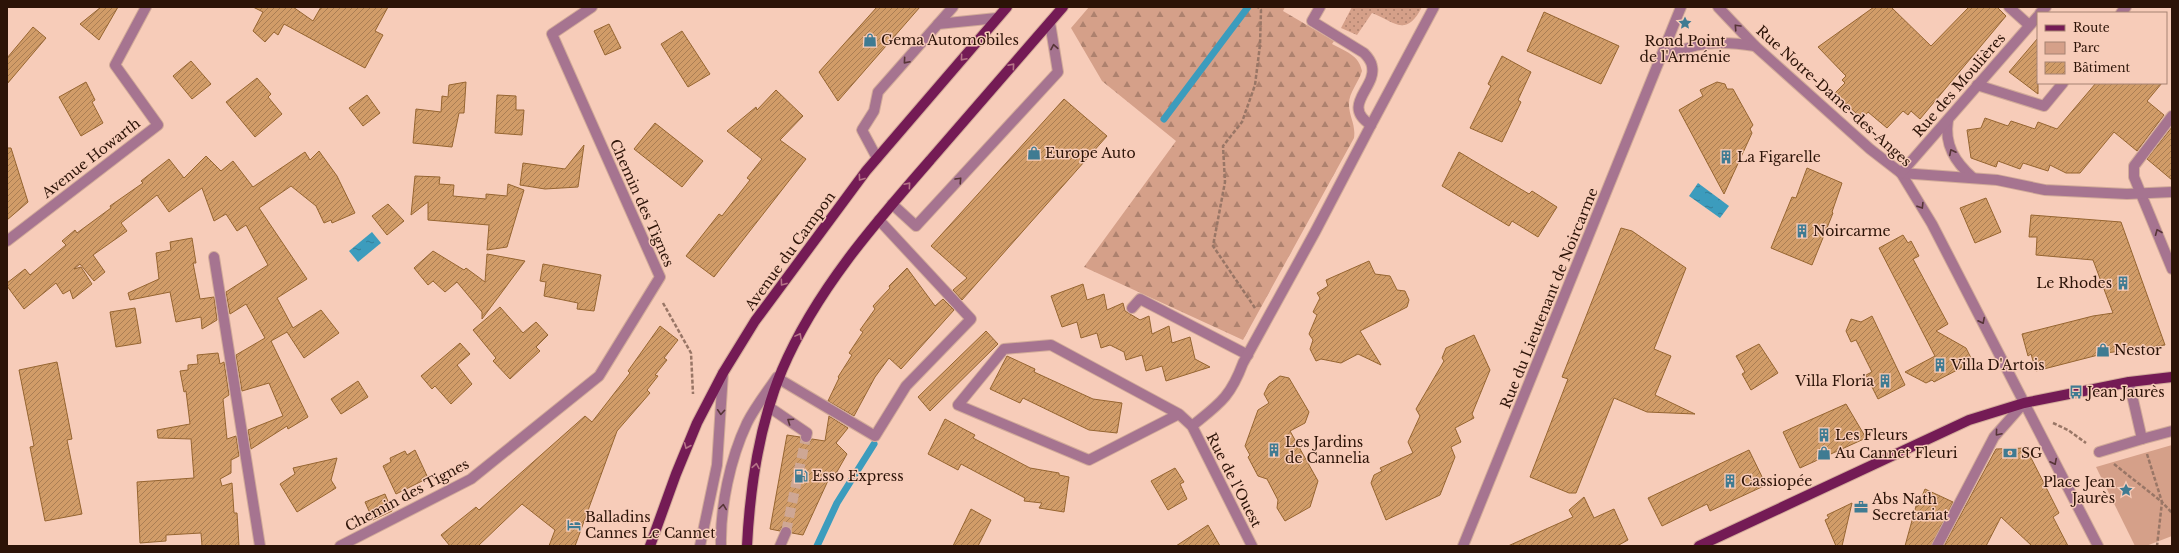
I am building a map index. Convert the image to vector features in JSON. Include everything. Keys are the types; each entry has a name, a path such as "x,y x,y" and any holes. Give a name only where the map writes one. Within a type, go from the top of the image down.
{"main road":[{"name":"Avenue du Campon","path":"650,546 676,474 697,423 723,373 755,321 877,158 1007,7"},
{"path":"747,546 753,484 761,439 769,407 780,375 813,310 892,204 1064,7"},
{"path":"1699,546 1969,420 2024,403 2129,382 2172,377"}],"street":[{"name":"Avenue Howarth","path":"7,241 158,124 115,65 146,7"},
{"name":"Chemin des Tignes","path":"340,546 471,479 599,376 660,277 552,34 592,7"},
{"path":"877,158 862,130 874,111 878,92 953,7"},
{"path":"1320,7 1312,20 1364,53 1370,60 1373,67 1372,75 1358,106 1361,116 1371,124"},
{"path":"1179,414 1089,460 958,406 1004,349 1051,345 1179,414 1192,426 1220,404 1235,385 1266,320 1315,232 1434,7"},
{"name":"Rue du Lieutenant de Noircarme","path":"1463,546 1681,7"},
{"name":"Rue Notre-Dame-des-Anges","path":"1718,7 1755,46 1870,149 1900,173 1935,231 2098,546"},
{"path":"2009,7 2030,25"},
{"name":"Rue des Moulières","path":"1900,173 2037,17"},
{"path":"938,24 997,18"},
{"path":"892,204 916,226 1058,72 1050,23"},
{"path":"1660,59 1688,47 1701,44 1732,42 1755,46"},
{"path":"1977,85 2044,106 2062,84"},
{"path":"2172,116 2134,166 2134,177 2172,269"},
{"path":"1948,120 1946,130 1948,145 1955,159 1973,178"},
{"path":"1900,173 1997,180 2045,190 2141,194 2172,192"},
{"path":"721,546 720,526 723,502 739,444 757,405 780,375 875,436 906,386 971,319 879,220"},
{"path":"214,257 260,546"},
{"path":"1132,308 1140,299 1248,355"},
{"path":"702,542 717,465 723,373"},
{"path":"2129,382 2142,439"},
{"path":"1937,546 1994,437 2024,403"},
{"path":"769,407 807,432 806,437"},
{"name":"Rue de l'Ouest","path":"1192,426 1252,546"},
{"path":"2099,452 2172,431"},
{"path":"780,546 786,532"}],"path":[{"path":"1258,7 1261,10 1260,44 1255,85 1242,122 1223,146 1225,182 1213,246 1250,303 1266,320"},
{"path":"651,292 661,301 691,353 693,396"},
{"path":"2048,420 2068,430"},
{"path":"2142,439 2162,502 2157,546"},
{"path":"2162,502 2172,513"}],"green space":[{"path":"1089,7 1285,7 1283,11 1334,41 1332,44 1351,54 1358,61 1362,71 1349,100 1354,138 1243,340 1084,267 1176,141 1102,81 1071,28"},
{"path":"1352,7 1422,7 1416,17 1405,25 1394,23 1372,13 1357,35 1341,28"},
{"path":"2172,445 2172,536 2146,546 2135,546 2096,467"}],"water":[{"path":"1698,183 1729,206 1720,218 1689,196"},
{"path":"372,232 381,243 358,262 349,251"}],"building":[{"path":"101,7 118,7 99,40 80,24"},
{"path":"253,7 293,7 313,21 321,7 388,7 375,31 383,35 365,68 284,24 278,35 274,32 265,42 253,31 263,12"},
{"name":"Gema Automobiles","path":"877,7 920,7 838,101 819,72"},
{"path":"1874,7 1891,7 1931,46 1969,7 1997,7 2006,16 1920,119 1911,111 1908,115 1903,111 1887,128 1868,112 1862,119 1835,93 1845,83 1842,80 1846,76 1818,47"},
{"path":"1544,12 1619,46 1601,84 1527,51"},
{"path":"609,24 621,48 605,55 594,31"},
{"path":"33,27 46,38 7,84 7,58"},
{"path":"682,31 710,74 688,87 661,44"},
{"path":"2037,39 2038,94 2009,72"},
{"path":"1502,56 1531,72 1518,100 1521,102 1502,142 1470,128 1491,86 1488,84"},
{"path":"191,61 211,84 192,99 173,76"},
{"path":"257,78 271,94 268,97 282,114 255,137 226,102"},
{"path":"86,82 95,100 92,102 103,123 81,136 59,97"},
{"path":"466,82 464,113 459,113 452,147 413,143 416,109 441,112 442,96 448,97 449,85"},
{"name":"La Figarelle","path":"1717,82 1725,84 1727,89 1733,89 1753,125 1750,129 1752,133 1724,194 1679,110 1703,96 1700,90"},
{"path":"2095,84 2161,84 2147,101 2164,115 2137,151 2114,132 2080,173 2066,173 2050,165 2048,171 2023,163 2020,169 1998,161 1996,167 1971,158 1967,130 1981,128 1985,118 2008,126 2011,121 2035,129 2038,122 2057,129"},
{"path":"776,90 803,116 780,140 806,159 714,277 686,256 719,214 722,216 750,180 747,178 762,159 727,131 756,107 757,110"},
{"path":"367,95 380,113 363,126 349,108"},
{"path":"497,95 516,96 516,110 524,110 522,135 495,133"},
{"path":"1064,99 1107,136 962,300 953,290 967,278 931,246"},
{"path":"655,123 703,161 682,187 634,149"},
{"path":"2172,127 2172,180 2147,159"},
{"path":"584,145 578,187 545,189 520,185 523,163 565,169"},
{"path":"7,148 11,148 28,202 7,220"},
{"path":"319,151 337,176 355,213 332,223 331,220 324,223 316,206 291,186 259,208 307,279 277,298 293,328 321,310 339,333 304,358 287,332 271,341 308,417 288,429 287,426 251,449 248,430 283,416 269,383 242,391 236,355 265,338 246,304 230,314 226,292 268,265 246,225 237,231 226,214 214,221 202,188 169,212 157,195 121,223 127,231 93,255 105,272 94,281 80,264 74,269 81,267 92,284 73,299 70,290 63,294 56,283 24,309 7,286 7,283 25,269 30,275 66,245 62,241 75,230 77,233 111,208 110,206 143,183 141,181 169,159 184,178 206,156 221,171 233,161 253,187 305,152 310,160"},
{"path":"1459,152 1529,194 1532,191 1557,207 1538,237 1512,221 1509,226 1442,186"},
{"name":"Noircarme","path":"1807,168 1842,183 1832,212 1833,213 1812,265 1771,248 1792,197 1796,198"},
{"path":"415,176 440,177 439,184 454,185 453,196 486,199 486,194 507,196 508,184 524,190 507,247 487,250 489,225 428,220 428,202 411,215"},
{"path":"1986,198 2001,232 1975,243 1960,208"},
{"path":"388,204 404,221 387,235 372,216"},
{"name":"Le Rhodes","path":"2031,215 2121,222 2165,345 2106,353 2036,371 2031,354 2028,356 2022,334 2093,316 2113,313 2093,260 2036,255 2037,237 2029,237"},
{"path":"1621,228 1632,231 1686,268 1654,349 1671,356 1655,395 1695,414 1647,412 1614,398 1576,493 1569,493 1530,477 1568,379 1562,377"},
{"path":"1903,235 1908,243 1911,241 1919,256 1913,259 1948,324 1936,331 1966,348 1971,358 1961,363 1963,367 1934,382 1932,380 1926,383 1905,372 1935,356 1879,248"},
{"path":"192,238 196,263 193,263 200,299 214,297 217,320 202,329 201,317 176,322 170,292 130,300 128,293 159,279 156,253 171,250 170,242"},
{"path":"433,251 464,270 466,268 485,282 487,254 525,261 482,319 482,312 457,282 445,292 433,281 428,285 414,268"},
{"path":"1369,261 1375,274 1390,276 1397,290 1405,291 1409,300 1407,307 1360,331 1381,365 1358,354 1341,363 1321,359 1316,361 1310,349 1313,340 1309,334 1317,315 1313,312 1320,298 1317,293 1328,286 1326,280"},
{"path":"543,264 601,275 594,311 577,309 578,303 544,296 546,282 540,281"},
{"path":"907,268 935,306 943,299 954,310 901,369 889,358 875,377 854,416 828,401 839,378 838,377 852,355 849,353 863,332 860,330 875,309 873,306 890,288 889,286"},
{"path":"1083,284 1087,300 1104,294 1107,310 1123,303 1125,311 1140,320 1149,316 1152,334 1169,326 1172,343 1190,337 1195,359 1210,367 1166,381 1162,366 1146,371 1142,355 1126,360 1124,352 1110,345 1101,348 1097,333 1081,338 1077,322 1062,327 1051,296"},
{"path":"500,307 523,333 536,322 548,335 536,347 540,351 510,379 493,361 496,358 473,330"},
{"path":"135,308 141,343 116,347 110,312"},
{"path":"1872,316 1905,385 1878,399 1866,375 1872,372 1856,340 1851,342 1846,331 1851,319 1861,322"},
{"path":"660,326 678,340 664,358 667,360 655,375 658,376 647,390 650,393 617,431 575,546 549,546 555,530 522,504 478,546 450,546 441,535 476,507 479,510 585,416 592,422 630,373 628,371"},
{"path":"986,331 998,344 930,411 918,397"},
{"path":"1474,335 1490,370 1472,414 1474,418 1455,428 1461,442 1451,447 1455,457 1440,495 1386,520 1371,483 1374,475 1382,471 1380,468 1413,453 1408,442 1420,416 1416,409 1444,361 1442,358 1446,348"},
{"path":"460,343 470,354 457,365 472,384 451,404 435,386 432,389 421,376"},
{"path":"1759,344 1778,373 1751,390 1742,374 1745,372 1736,356"},
{"path":"218,353 220,364 224,362 229,395 223,399 227,439 236,436 239,456 231,460 231,473 220,479 222,486 232,483 234,513 237,513 239,546 202,546 201,533 166,535 166,541 140,543 137,482 194,478 191,439 158,438 157,430 190,424 186,391 184,392 180,371 188,370 188,365 198,364 197,355"},
{"path":"1007,356 1035,369 1034,372 1093,399 1122,403 1117,433 1089,430 1023,398 1020,403 990,389"},
{"path":"57,362 72,439 67,440 82,514 45,521 30,447 34,446 19,370"},
{"name":"Les Jardins de Cannelia","path":"1280,376 1289,378 1309,412 1305,423 1290,431 1318,481 1310,507 1285,521 1277,508 1278,500 1267,479 1258,476 1248,457 1250,455 1245,446 1258,410 1269,403 1264,394 1269,384"},
{"path":"358,381 368,397 341,414 331,399"},
{"name":"Les Fleurs","path":"1846,404 1866,438 1800,468 1783,432"},
{"path":"829,416 848,428 836,443 847,454 834,477 831,474 803,535 792,533 788,526 782,527 780,531 770,529 787,435 800,437 801,441 805,443 810,442 812,439 825,441"},
{"path":"945,419 975,435 973,438 1030,468 1059,473 1059,475 1069,477 1064,512 1039,508 1042,503 1024,501 1025,498 961,464 958,470 928,454"},
{"path":"2026,448 2059,513 2053,517 2068,546 2032,546 2001,517 1986,546 1944,546 1996,449"},
{"path":"415,450 428,478 396,494 383,466 391,462 390,458 405,451 407,455"},
{"name":"Cassiopée","path":"1749,450 1766,485 1710,511 1707,504 1662,526 1648,498"},
{"path":"337,458 331,480 336,488 297,512 280,484 295,474 293,468"},
{"path":"1175,468 1184,482 1180,484 1187,499 1168,510 1151,481"},
{"path":"1925,489 1953,502 1931,546 1905,546 1916,506 1918,506"},
{"path":"385,494 392,511 373,520 365,502"},
{"path":"1584,497 1594,518 1614,509 1628,540 1617,546 1508,546 1573,517 1569,510"},
{"path":"1852,503 1842,546 1836,546 1825,520 1829,518 1827,515"},
{"path":"971,509 991,520 978,546 953,546"},
{"path":"1208,525 1220,546 1176,546"}],"waterway":[{"path":"1164,119 1248,7"},
{"path":"817,546 837,503 874,444"}],"tunnel":[{"path":"786,532 806,437"}],"place":[{"name":"Rond Point de l'Arménie","path":"1685,23"},
{"name":"Gema Automobiles","path":"870,40"},
{"name":"Europe Auto","path":"1034,153"},
{"name":"La Figarelle","path":"1726,157"},
{"name":"Noircarme","path":"1802,231"},
{"name":"Le Rhodes","path":"2123,283"},
{"name":"Nestor","path":"2103,350"},
{"name":"Villa D'Artois","path":"1940,365"},
{"name":"Villa Floria","path":"1885,381"},
{"name":"Jean Jaurès","path":"2076,392"},
{"name":"Les Fleurs","path":"1824,435"},
{"name":"Les Jardins de Cannelia","path":"1274,450"},
{"name":"Au Cannet Fleuri","path":"1824,453"},
{"name":"SG","path":"2010,453"},
{"name":"Esso Express","path":"801,476"},
{"name":"Cassiopée","path":"1730,481"},
{"name":"Place Jean Jaurès","path":"2126,490"},
{"name":"Abs Nath Secretariat","path":"1861,507"},
{"name":"Balladins Cannes Le Cannet","path":"574,525"}]}
